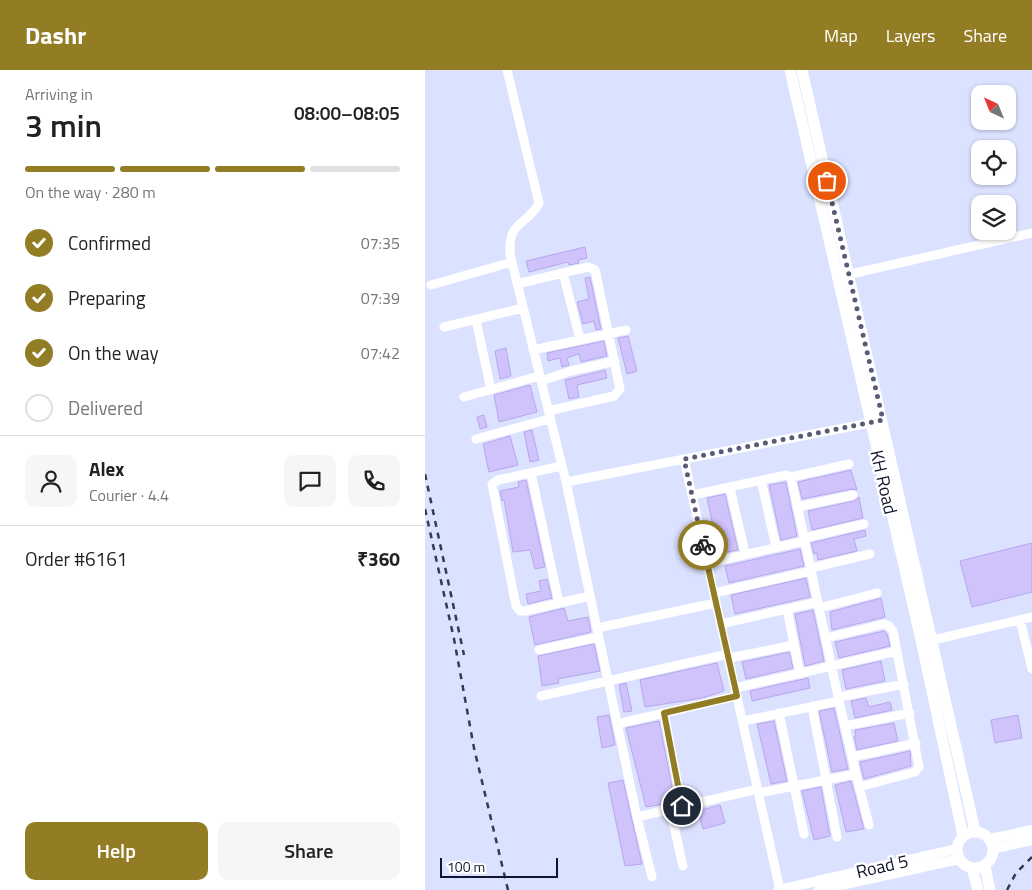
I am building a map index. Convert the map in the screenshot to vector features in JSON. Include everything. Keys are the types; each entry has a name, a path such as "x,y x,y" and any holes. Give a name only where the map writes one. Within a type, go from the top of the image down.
{"main road":[{"name":"KH Road","path":"790,70 883,420 975,831"},
{"name":"KH Road","path":"802,70 870,423 921,640 963,836"},
{"path":"975,831 984,834 992,844 991,858 985,866 972,868 964,865 957,854 963,836 975,831"},
{"path":"985,866 990,890"},
{"path":"972,868 978,890"}],"street":[{"path":"507,70 539,203 534,213 516,226 511,234 509,245 512,262 548,415 566,482 637,817 652,877"},
{"path":"843,275 1032,232"},
{"path":"431,286 512,262"},
{"path":"476,439 614,396 621,386 595,270 588,267 517,284"},
{"path":"563,273 580,339"},
{"path":"444,327 523,308"},
{"path":"476,320 491,390"},
{"path":"533,350 626,330"},
{"path":"464,397 615,361"},
{"path":"566,482 883,420"},
{"path":"684,459 779,890"},
{"path":"692,495 731,488 786,474 791,477 849,464"},
{"path":"561,466 494,482 491,488 516,606 520,611 525,611 590,596"},
{"path":"531,473 559,603"},
{"path":"791,477 845,726 869,824"},
{"path":"761,480 776,547"},
{"path":"731,488 745,553"},
{"path":"797,507 853,495"},
{"path":"707,563 864,524"},
{"path":"539,650 870,554"},
{"path":"721,624 787,609 877,593"},
{"path":"787,609 800,674"},
{"path":"933,640 1032,617"},
{"path":"1020,620 1032,669"},
{"path":"826,638 884,624 893,631 920,762 915,772 859,788"},
{"path":"541,696 728,656 794,644"},
{"path":"617,724 664,713 800,674 897,651"},
{"path":"743,721 904,684"},
{"path":"812,706 837,837"},
{"path":"664,713 682,806"},
{"path":"779,713 804,834"},
{"path":"845,726 910,713"},
{"path":"852,757 916,743"},
{"path":"637,817 758,791 856,774"},
{"path":"671,809 683,866"},
{"path":"992,844 1032,830"},
{"path":"992,844 1032,840"},
{"name":"Road 5","path":"779,890 957,854"},
{"name":"Road 5","path":"819,890 957,854"}],"building":[{"path":"585,247 587,258 578,260 579,263 569,265 568,262 529,272 526,261"},
{"path":"590,277 601,329 596,330 594,321 583,324 577,302 589,299 585,278"},
{"path":"628,336 637,371 627,374 618,338"},
{"path":"604,341 607,356 581,362 579,354 567,358 569,365 562,367 560,358 548,361 547,353"},
{"path":"506,348 511,376 500,379 495,351"},
{"path":"605,370 607,378 577,385 579,397 569,399 565,380"},
{"path":"530,385 537,412 499,422 494,395"},
{"path":"484,415 487,427 480,429 477,417"},
{"path":"532,430 539,460 530,462 524,432"},
{"path":"510,436 518,465 489,472 483,444"},
{"path":"851,470 857,490 852,489 802,499 798,482"},
{"path":"526,480 545,567 535,569 530,550 513,552 504,500 502,501 500,491 519,487 518,482"},
{"path":"786,482 797,536 781,540 769,485"},
{"path":"725,494 738,550 719,553 707,498"},
{"path":"859,497 863,518 812,530 808,511 854,501"},
{"path":"865,530 866,536 854,539 857,551 818,560 817,553 814,554 811,543"},
{"path":"1032,543 1032,592 972,607 960,561"},
{"path":"800,549 804,566 729,583 725,566"},
{"path":"806,578 810,597 735,614 731,595"},
{"path":"547,579 552,598 528,604 526,594 541,591 539,581"},
{"path":"881,598 885,617 832,630 830,612"},
{"path":"564,608 568,621 588,617 591,632 535,645 529,617"},
{"path":"813,610 824,661 805,666 795,614"},
{"path":"884,631 887,634 890,646 839,658 835,642"},
{"path":"594,644 600,671 558,679 559,683 542,686 538,656"},
{"path":"789,652 793,668 746,679 742,662"},
{"path":"881,661 885,681 846,689 842,670"},
{"path":"717,663 724,691 702,698 645,707 640,680"},
{"path":"808,678 810,688 752,701 750,691"},
{"path":"626,683 632,711 624,712 619,685"},
{"path":"866,698 869,707 890,702 892,710 855,718 851,701"},
{"path":"834,708 848,769 832,772 819,711"},
{"path":"609,715 615,745 602,748 597,717"},
{"path":"1018,715 1022,738 995,743 991,720"},
{"path":"659,721 675,802 646,807 626,728"},
{"path":"774,721 787,781 771,784 757,724"},
{"path":"894,723 898,741 857,750 854,736 856,736 855,730"},
{"path":"910,751 911,766 864,779 860,762"},
{"path":"623,780 642,864 625,866 608,783"},
{"path":"851,781 864,829 846,832 835,785"},
{"path":"821,787 830,836 814,840 802,791"},
{"path":"720,805 725,823 703,829 698,811"}],"railway":[{"path":"425,474 464,655"},
{"path":"425,509 454,639 474,748 508,890"},
{"path":"1007,890 1016,873 1032,857"}],"way so far":[{"path":"703,545 684,459 883,420 827,181"}],"route":[{"path":"682,806 664,713 737,696 703,545"}]}
